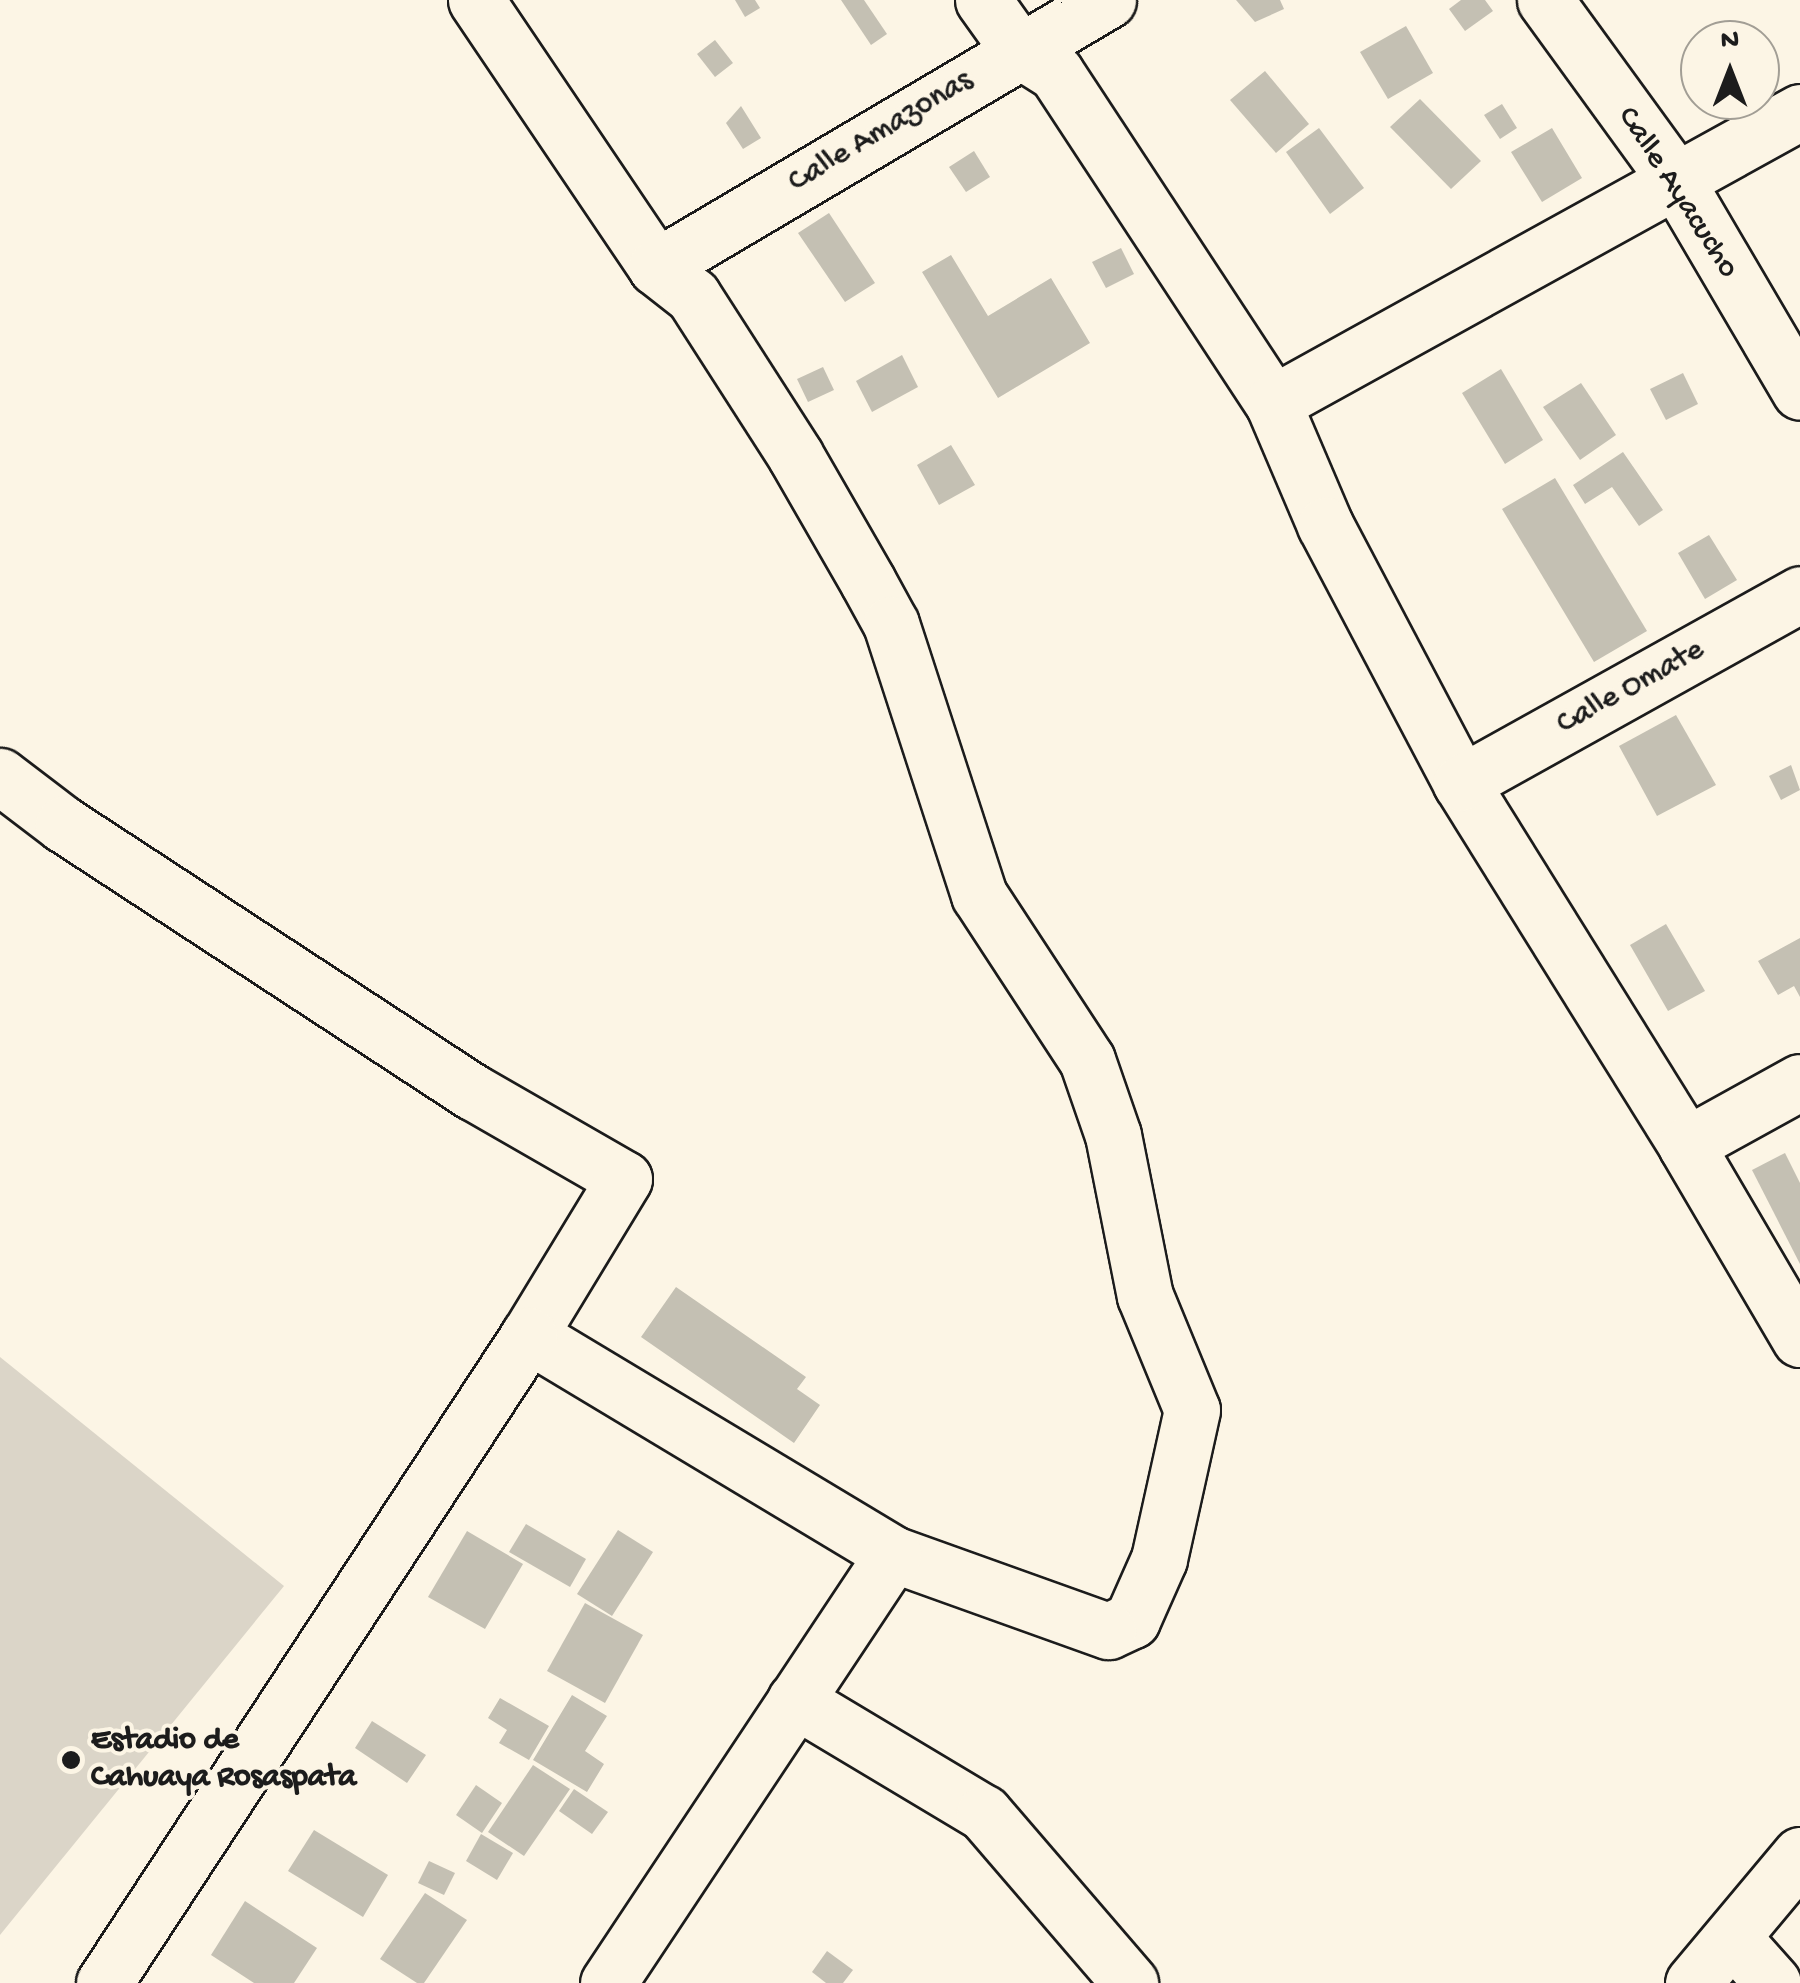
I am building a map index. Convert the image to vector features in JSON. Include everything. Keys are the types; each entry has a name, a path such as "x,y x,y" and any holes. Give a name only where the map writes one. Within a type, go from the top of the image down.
{"street":[{"path":"476,0 656,268 692,296 796,455 891,624 978,895 1087,1060 1114,1135 1145,1296 1192,1410 1159,1559 1132,1620 1108,1632 893,1554 530,1335"},
{"path":"982,0 1018,50 1056,73 1273,403 1325,525 1462,783 1686,1145 1800,1340"},
{"name":"Calle Amazonas","path":"656,268 1108,0"},
{"name":"Calle Ayacucho","path":"1545,0 1677,182 1800,392"},
{"path":"1273,403 1800,112"},
{"name":"Calle Omate","path":"1462,783 1800,594"},
{"path":"0,776 63,824 473,1092 624,1179 530,1335 104,1983"},
{"path":"1686,1145 1800,1082"},
{"path":"608,1983 893,1554"},
{"path":"796,1700 984,1813 1120,1980"},
{"path":"1694,1983 1800,1855"},
{"path":"1733,1938 1773,1983"}],"shaded area":[{"name":"Estadio de Cahuaya Rosaspata","path":"0,1357 284,1586 0,1935"}],"building":[{"path":"735,0 755,0 760,8 745,17"},
{"path":"841,0 864,0 887,34 871,45"},
{"path":"1236,0 1280,0 1284,9 1255,22"},
{"path":"1461,0 1485,0 1493,11 1465,31 1449,9"},
{"path":"1406,26 1433,73 1388,99 1360,52"},
{"path":"715,40 733,63 715,77 697,54"},
{"path":"1265,71 1309,124 1276,153 1230,100"},
{"path":"1420,99 1481,161 1451,189 1390,127"},
{"path":"1502,104 1517,128 1500,139 1484,115"},
{"path":"741,106 761,138 743,149 726,123"},
{"path":"1319,128 1364,188 1330,214 1286,152"},
{"path":"1552,128 1582,178 1542,202 1511,152"},
{"path":"974,151 990,177 966,192 949,167"},
{"path":"829,213 875,283 845,302 798,233"},
{"path":"1121,248 1134,274 1106,288 1092,262"},
{"path":"951,255 988,316 1051,278 1090,343 998,398 922,272"},
{"path":"902,355 918,387 872,412 856,381"},
{"path":"823,367 834,390 808,402 797,379"},
{"path":"1501,369 1543,440 1505,464 1462,393"},
{"path":"1683,373 1698,404 1666,420 1650,389"},
{"path":"1581,383 1616,435 1580,460 1543,407"},
{"path":"951,445 975,485 939,505 917,465"},
{"path":"1623,452 1663,510 1639,526 1612,487 1585,504 1573,485"},
{"path":"1555,478 1647,631 1594,662 1502,509"},
{"path":"1709,535 1737,580 1705,599 1678,553"},
{"path":"1676,715 1716,785 1657,816 1619,746"},
{"path":"1791,765 1800,790 1781,800 1769,776"},
{"path":"1666,924 1705,991 1668,1011 1630,945"},
{"path":"1800,938 1800,997 1794,986 1778,995 1758,961"},
{"path":"1785,1153 1800,1183 1800,1264 1752,1170"},
{"path":"676,1287 806,1377 797,1389 820,1405 794,1443 641,1337"},
{"path":"526,1524 586,1559 570,1587 509,1552"},
{"path":"618,1530 653,1552 612,1616 577,1594"},
{"path":"467,1531 523,1564 485,1629 428,1597"},
{"path":"585,1603 643,1635 605,1703 547,1671"},
{"path":"572,1695 607,1716 585,1751 604,1764 587,1792 533,1760"},
{"path":"500,1698 549,1726 529,1760 499,1743 507,1730 488,1718"},
{"path":"372,1721 426,1755 407,1783 355,1748"},
{"path":"533,1765 570,1789 524,1856 488,1832"},
{"path":"476,1785 502,1803 482,1833 456,1815"},
{"path":"574,1789 608,1812 592,1834 559,1811"},
{"path":"314,1830 388,1875 363,1917 288,1871"},
{"path":"481,1834 513,1853 497,1880 466,1861"},
{"path":"429,1861 455,1873 444,1895 418,1883"},
{"path":"425,1893 467,1920 424,1983 417,1983 380,1959"},
{"path":"245,1901 317,1948 294,1983 254,1983 211,1955"},
{"path":"827,1951 853,1970 843,1983 826,1983 812,1972"}],"place":[{"name":"Estadio de Cahuaya Rosaspata","path":"71,1760"}]}
